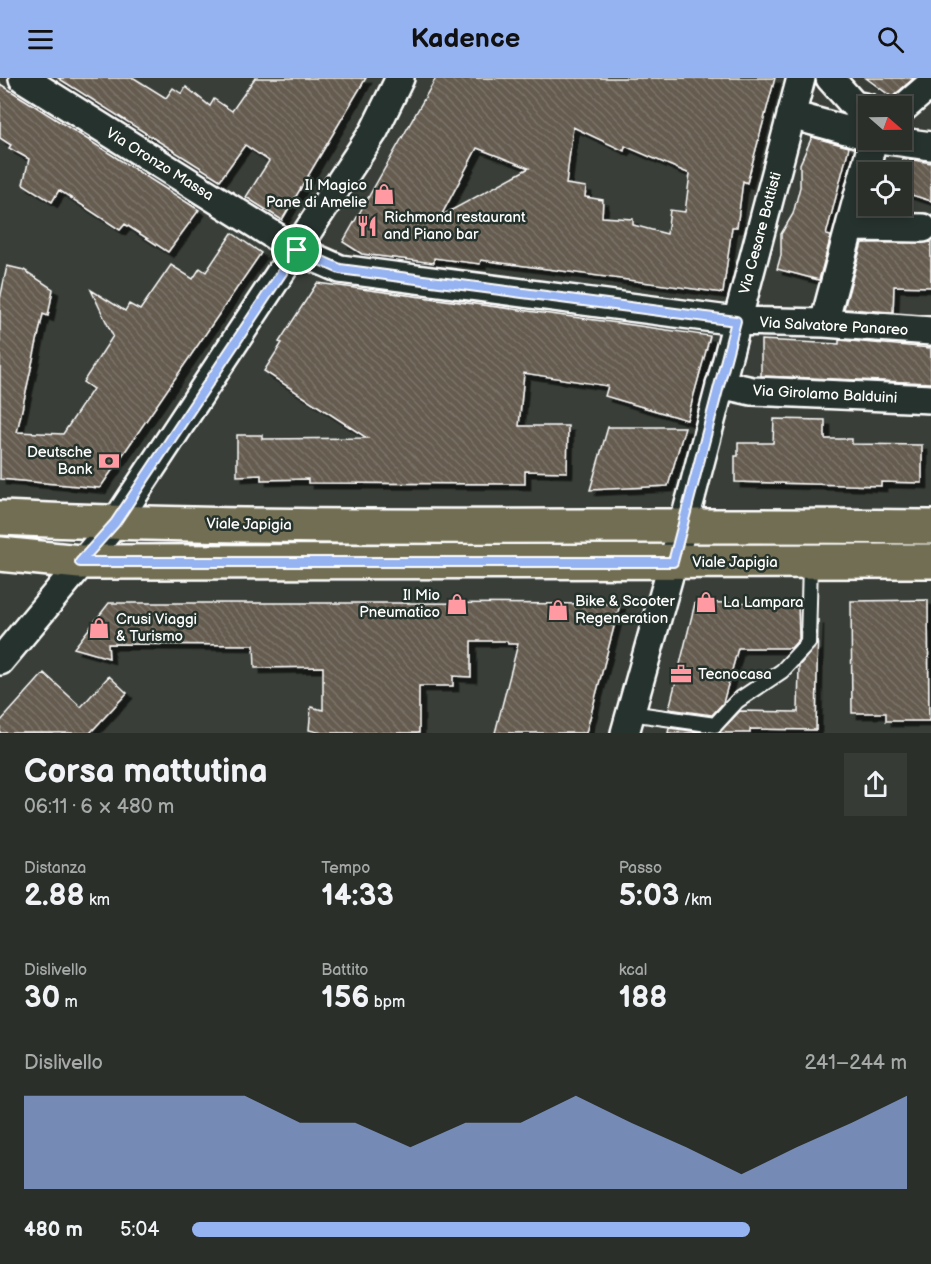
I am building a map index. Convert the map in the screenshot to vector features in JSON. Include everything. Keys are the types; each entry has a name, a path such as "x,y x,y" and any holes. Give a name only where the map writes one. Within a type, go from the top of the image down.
{"main road":[{"name":"Viale Japigia","path":"0,518 115,523 516,527 684,524 931,527"},
{"name":"Viale Japigia","path":"0,554 80,562 931,561"}],"street":[{"name":"Via Oronzo Massa","path":"23,78 297,250 340,269 736,321"},
{"path":"0,661 80,562 115,523 374,131 400,78"},
{"name":"Via Cesare Battisti","path":"627,723 684,524 801,78"},
{"path":"830,78 854,105 858,106"},
{"path":"912,100 931,84"},
{"path":"791,115 858,133"},
{"path":"912,143 931,146"},
{"path":"824,323 850,227 858,215"},
{"path":"899,216 927,228"},
{"path":"850,227 927,228"},
{"name":"Via Salvatore Panareo","path":"736,321 824,323 931,331"},
{"name":"Via Girolamo Balduini","path":"720,384 752,391 931,399"}],"lane":[{"path":"627,723 715,725 737,701 782,671 808,643 810,562"}],"building":[{"path":"58,78 134,78 166,98 173,88 182,94 186,87 210,106 214,99 232,111 255,78 366,78 282,220 246,197 269,161 245,145 220,180"},
{"path":"436,78 775,78 747,183 743,181 737,227 732,227 723,293 481,260 480,264 434,258 434,263 362,254 343,242","holes":["573,127 624,151 625,146 690,174 685,212 670,210 667,234 633,225 633,219 602,217 603,200 585,197 586,187 566,184","477,148 529,168 441,216"]},
{"path":"866,78 914,78 891,96"},
{"path":"0,84 199,210 168,252 125,224 120,230 59,190 52,202 23,184 29,159 9,148 11,145 0,138"},
{"path":"812,137 849,147 826,235 831,236 819,280 777,269 781,255 781,234 793,214 800,187 800,164"},
{"path":"902,158 931,163 931,201 912,195 912,162 902,162"},
{"path":"232,233 261,253 100,488 0,479 0,299 7,266 24,270 53,289 48,316 43,314 17,432 63,434 93,389 83,382 113,336 91,290 125,311 129,304 140,310 171,265 193,279 200,268 206,272"},
{"path":"931,242 931,287 894,286 893,312 844,309 862,243"},
{"path":"317,283 710,336 687,420 605,396 608,386 524,373 519,426 568,426 567,472 525,471 525,484 308,483 308,479 261,480 261,475 237,476 237,435 262,435 262,439 367,438 264,371 282,343 279,342"},
{"path":"761,340 839,344 839,340 931,348 931,383 761,376"},
{"path":"774,419 825,420 825,439 852,439 852,444 922,445 922,483 881,482 881,486 735,482 735,456 738,456 738,443 773,443"},
{"path":"608,427 685,427 668,486 590,490"},
{"path":"928,600 929,721 886,721 886,713 852,713 851,601"},
{"path":"798,602 799,639 791,648 738,648 723,703 712,715 669,709 695,603"},
{"path":"109,603 620,604 586,733 495,733 518,644 508,644 507,641 471,641 471,677 453,676 453,686 419,686 419,733 322,733 309,730 311,707 323,710 323,667 255,668 254,645 108,644 109,658 74,648"},
{"path":"818,619 816,730 750,729 750,733 719,733 740,711 798,712 799,666 817,644"},
{"path":"44,673 81,707 109,676 127,693 90,733 0,733 0,722"},
{"path":"669,728 707,733 668,733"}],"place":[{"name":"Il Magico Pane di Amelie","path":"384,194"},
{"name":"Richmond restaurant and Piano bar","path":"367,226"},
{"name":"Deutsche Bank","path":"109,461"},
{"name":"La Lampara","path":"706,602"},
{"name":"Il Mio Pneumatico","path":"457,604"},
{"name":"Bike & Scooter Regeneration","path":"558,610"},
{"name":"Crusi Viaggi & Turismo","path":"99,628"},
{"name":"Tecnocasa","path":"681,674"}],"route":[{"path":"297,250 340,269 736,321 673,562 80,562 115,523 297,250"}]}
